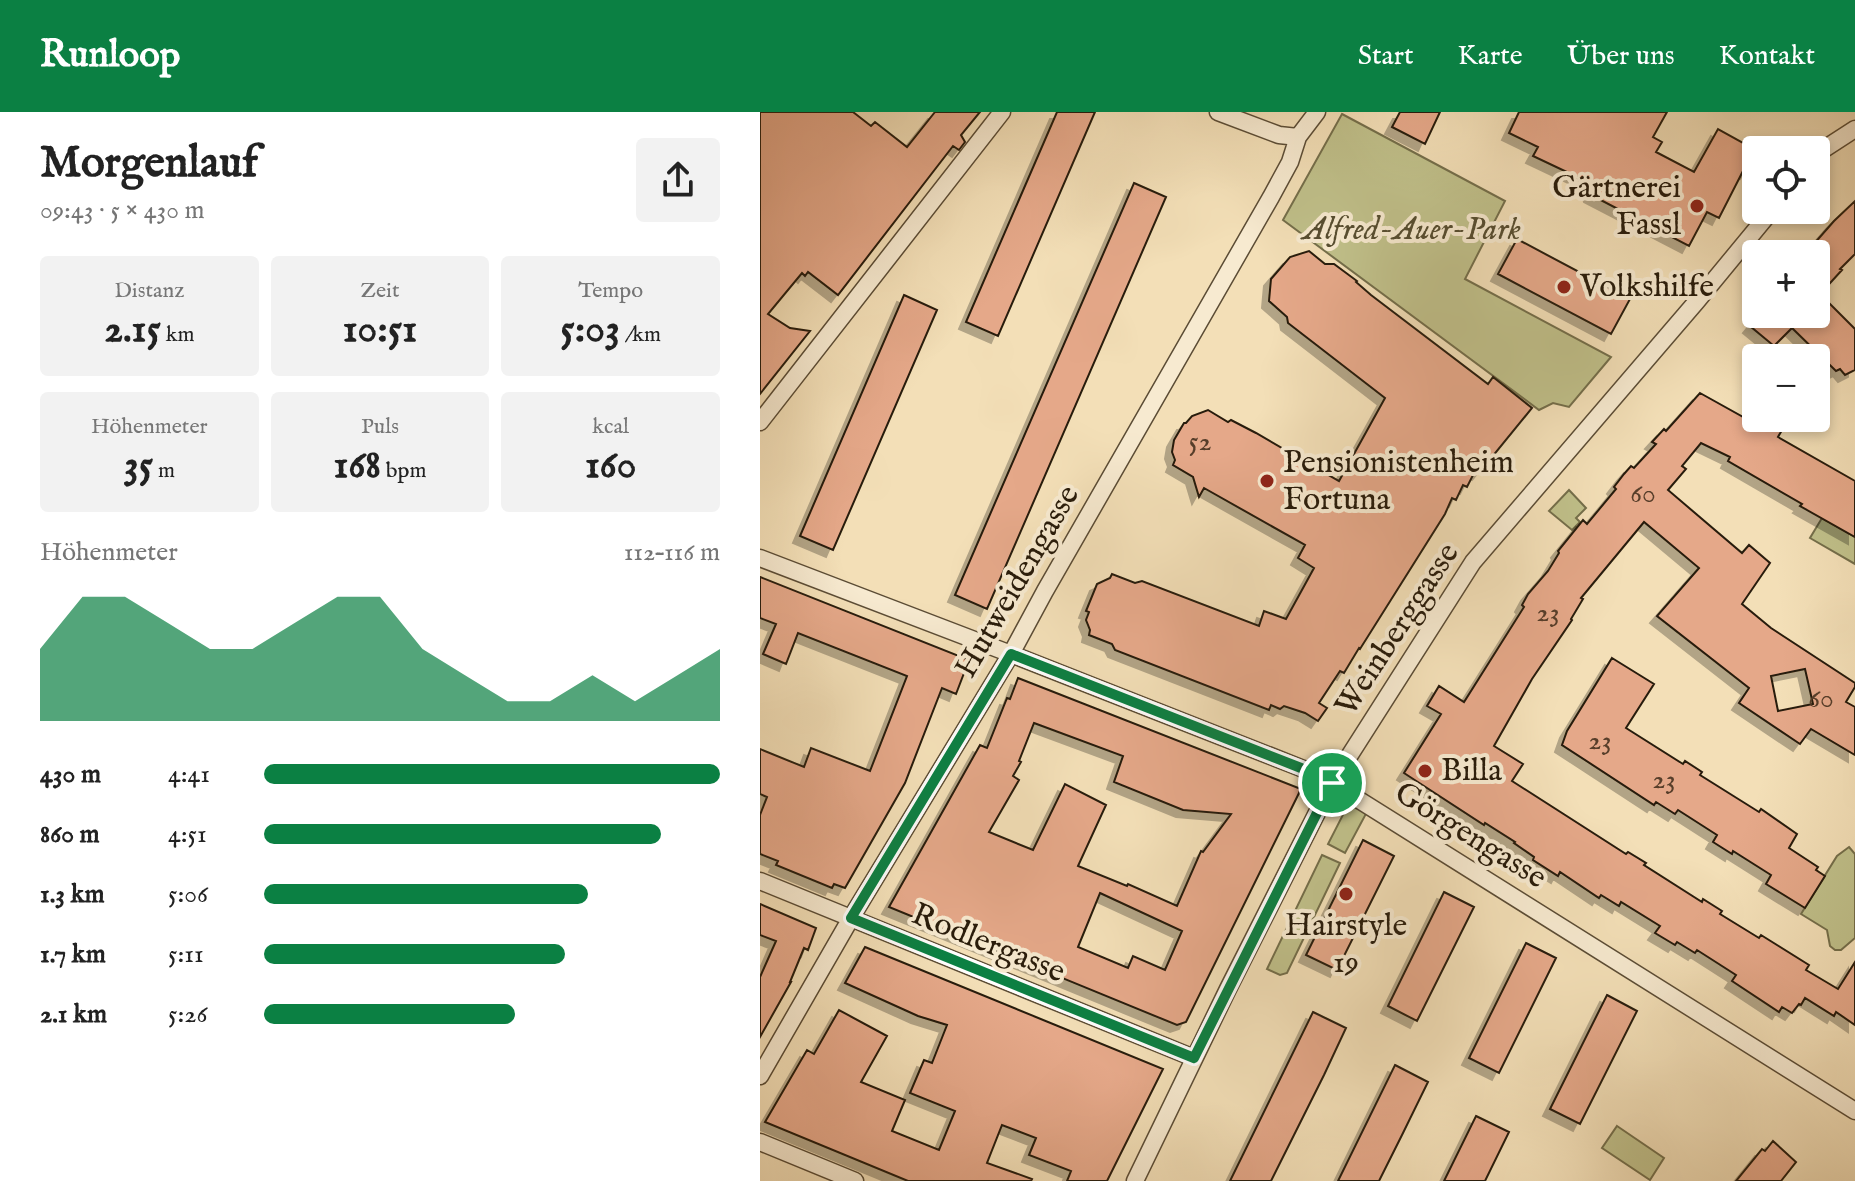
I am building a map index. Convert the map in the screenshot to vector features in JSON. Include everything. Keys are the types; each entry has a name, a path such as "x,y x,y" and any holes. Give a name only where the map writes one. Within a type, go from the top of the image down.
{"street":[{"path":"760,422 1002,112"},
{"path":"1218,112 1279,135 1298,137"},
{"name":"Hutweidengasse","path":"760,1076 851,918 1011,654 1271,197 1290,162 1298,137 1317,112"},
{"path":"1830,145 1855,129"},
{"name":"Weinberggasse","path":"1135,1181 1332,783 1473,562 1760,224"},
{"name":"Görgengasse","path":"760,558 1301,768 1332,783 1855,1111"},
{"name":"Rodlergasse","path":"760,881 1194,1058"},
{"path":"760,1142 855,1181"}],"green space":[{"name":"Alfred-Auer-Park","path":"1342,114 1505,201 1465,279 1611,357 1569,407 1553,403 1539,410 1283,220"},
{"path":"1569,490 1586,508 1576,518 1580,522 1572,530 1549,511"},
{"path":"1822,518 1855,537 1855,564 1810,538"},
{"path":"1350,801 1368,810 1345,853 1328,844"},
{"path":"1849,847 1855,854 1855,938 1841,950 1835,950 1830,946 1827,930 1801,914 1837,856"},
{"path":"1322,855 1340,863 1287,973 1280,975 1267,969"},
{"path":"1617,1126 1664,1158 1650,1180 1602,1148"}],"building":[{"path":"760,112 853,112 871,126 875,122 907,147 935,112 980,112 961,135 965,142 959,150 953,146 838,295 808,272 805,276 802,273 768,314 790,328 810,331 760,394"},
{"path":"1057,112 1095,112 998,336 966,322"},
{"path":"1400,112 1440,112 1425,144 1392,127"},
{"path":"1519,112 1667,112 1653,137 1662,142 1656,152 1694,172 1718,129 1742,142 1742,173 1719,218 1707,212 1689,246 1591,195 1588,182 1533,156 1538,147 1509,133"},
{"path":"1134,183 1166,197 987,609 955,595"},
{"path":"1855,201 1855,254 1830,283 1830,240 1817,240"},
{"name":"Volkshilfe","path":"1517,239 1630,299 1611,334 1498,274"},
{"name":"Pensionistenheim Fortuna","path":"1309,251 1325,264 1334,264 1357,281 1488,384 1493,377 1532,408 1479,473 1475,471 1467,487 1463,485 1456,500 1452,498 1360,649 1344,673 1340,671 1319,703 1327,708 1318,721 1284,706 1280,709 1271,705 1269,710 1115,650 1112,644 1089,635 1086,620 1089,612 1086,611 1097,584 1112,574 1135,583 1142,581 1259,626 1264,611 1286,619 1314,568 1298,558 1305,545 1204,488 1199,497 1193,477 1173,465 1172,452 1174,440 1184,423 1208,410 1256,433 1339,481 1385,398 1288,323 1287,317 1269,301 1271,279 1290,257"},
{"path":"904,295 937,310 833,550 800,536"},
{"path":"1830,304 1855,329 1855,370 1845,375 1830,365 1830,344 1808,344 1792,328 1830,328"},
{"path":"1752,328 1792,328 1776,344 1772,344"},
{"path":"1700,393 1742,416 1742,432 1781,432 1778,437 1855,481 1855,537 1728,461 1730,457 1701,443 1682,466 1686,469 1668,490 1742,553 1749,545 1770,563 1742,604 1771,628 1855,683 1846,702 1855,707 1855,755 1811,729 1800,744 1739,703 1749,688 1657,616 1699,568 1644,522 1581,598 1572,620 1532,679 1494,746 1523,764 1512,781 1626,854 1628,852 1646,863 1644,865 1702,902 1703,899 1722,911 1720,914 1809,965 1806,970 1838,989 1855,962 1855,1025 1836,1012 1834,1016 1805,998 1792,1013 1782,1007 1779,1012 1732,981 1736,975 1697,950 1695,953 1677,942 1675,945 1655,933 1660,926 1621,902 1619,906 1601,895 1599,898 1560,872 1558,876 1533,860 1534,857 1515,842 1404,773 1441,714 1427,706 1439,686 1464,702 1524,607 1522,605 1528,594 1548,571 1558,551 1583,520 1587,524 1616,489 1614,487 1624,474 1631,466 1634,468 1656,444 1652,442 1664,429 1666,431","holes":["1805,669 1813,704 1778,711 1771,676"]},
{"path":"760,577 969,660 956,694 942,688 905,783 845,888 834,884 832,888 776,865 778,861 760,854 760,815 767,797 760,794 760,749 804,767 811,748 870,771 907,676 798,633 786,664 763,654 776,624 760,618"},
{"path":"1612,658 1654,684 1626,728 1683,764 1685,761 1702,772 1700,775 1759,812 1761,809 1797,834 1789,848 1818,867 1816,870 1825,876 1805,908 1766,884 1771,875 1713,842 1717,835 1678,810 1675,814 1656,802 1654,805 1562,745 1567,731"},
{"path":"1018,678 1301,789 1186,1022 1177,1025 889,907 980,745 987,748 1007,698 1010,699","holes":["1034,723 1123,756 1114,782 1183,810 1231,814 1201,851 1177,906 1078,866 1106,805 1065,784 1033,850 989,832 1019,780 1013,776","1100,893 1182,931 1165,970 1133,956 1128,968 1078,947"]},
{"path":"1363,840 1394,856 1337,970 1306,955"},
{"path":"1444,892 1474,907 1417,1021 1388,1006"},
{"path":"760,904 816,928 808,950 804,948 791,982 760,1037 760,977 776,941 760,935"},
{"path":"1526,943 1556,958 1499,1073 1469,1058"},
{"path":"865,947 1163,1069 1107,1181 1067,1181 1071,1171 1029,1155 1036,1138 1002,1125 987,1163 1031,1181 908,1181 765,1122 807,1050 814,1054 839,1010 887,1036 861,1082 905,1100 892,1131 939,1150 955,1111 910,1093 924,1060 932,1063 947,1025 918,1016 845,983"},
{"path":"1607,995 1637,1011 1580,1124 1550,1109"},
{"path":"1313,1012 1346,1028 1324,1075 1271,1181 1230,1181"},
{"path":"1395,1065 1428,1082 1402,1135 1379,1181 1338,1181"},
{"path":"1476,1116 1509,1132 1485,1181 1444,1181"},
{"path":"1773,1141 1796,1162 1781,1181 1736,1181 1762,1149 1765,1151"}],"place":[{"name":"Gärtnerei Fassl","path":"1697,206"},
{"name":"Volkshilfe","path":"1564,287"},
{"name":"Pensionistenheim Fortuna","path":"1267,481"},
{"name":"Billa","path":"1425,771"},
{"name":"Hairstyle 19","path":"1346,894"}],"route":[{"path":"1011,654 1332,783 1194,1058 851,918 1011,654"}]}
